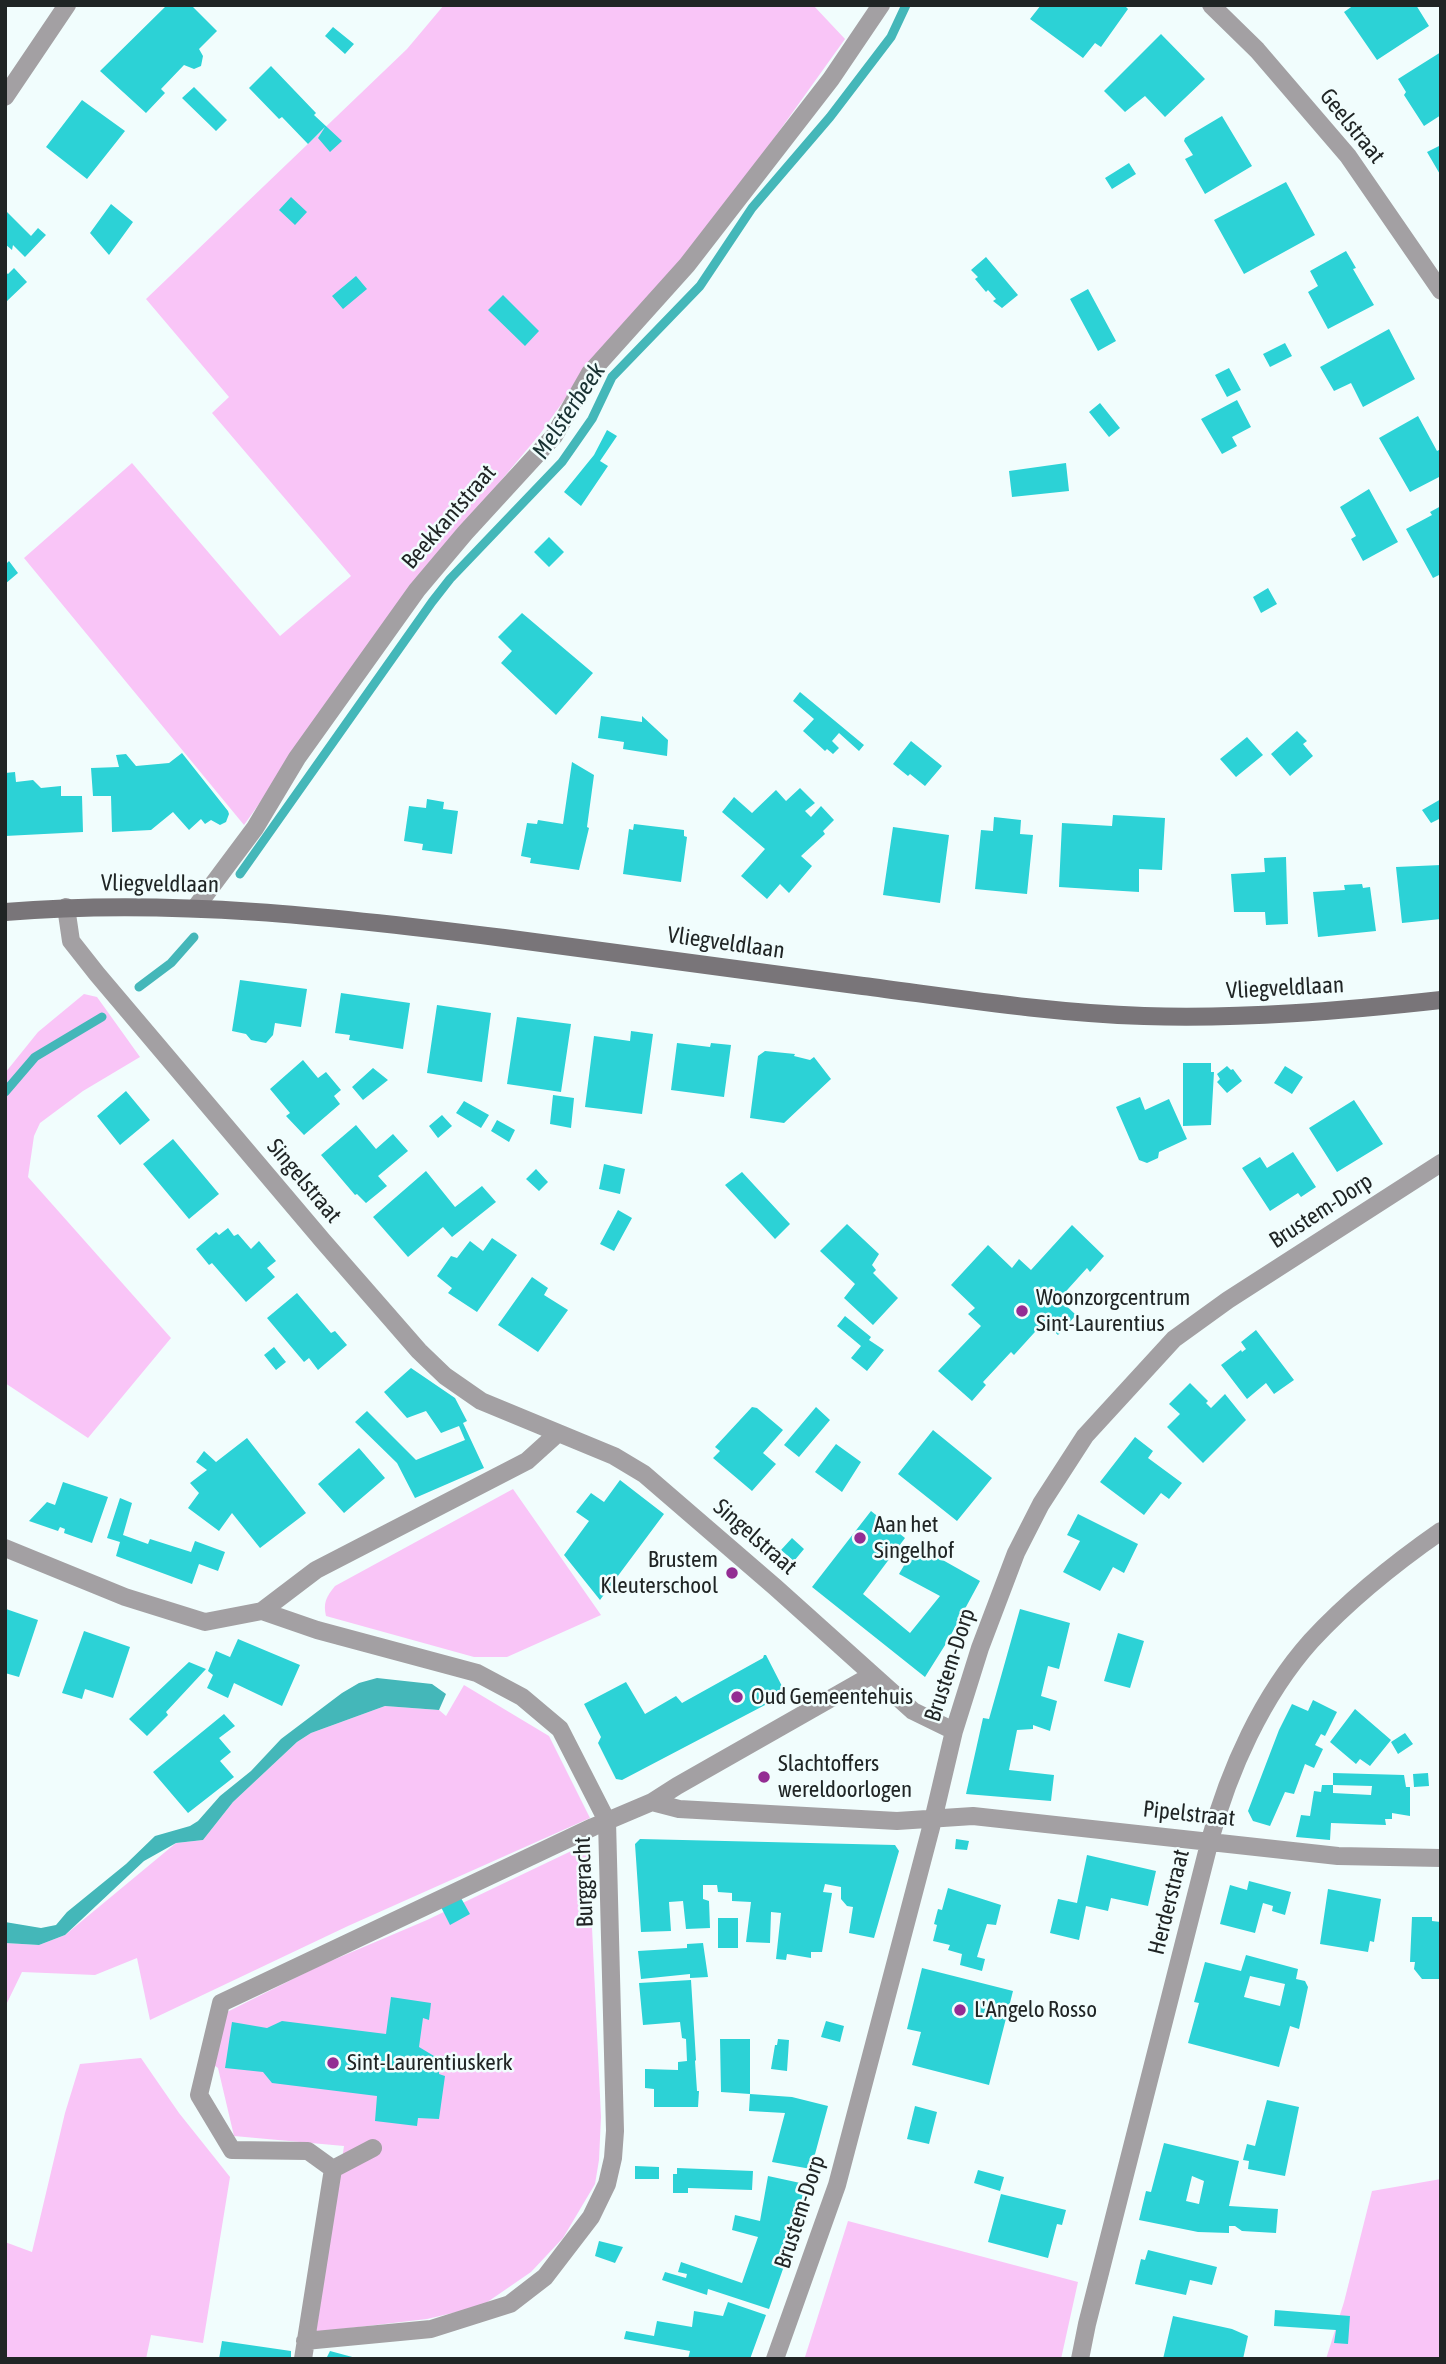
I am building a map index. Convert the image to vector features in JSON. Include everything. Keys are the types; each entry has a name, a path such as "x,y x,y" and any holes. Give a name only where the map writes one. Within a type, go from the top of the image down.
{"main road":[{"name":"Vliegveldlaan","path":"5,912 66,907 269,911 375,921 965,1000 1142,1016 1236,1016 1328,1011 1441,1000"}],"street":[{"path":"5,97 67,5"},
{"name":"Beekkantstraat","path":"196,908 255,828 296,758 417,590 554,436 590,373 687,265 831,79 881,5"},
{"name":"Geelstraat","path":"1211,5 1257,50 1348,156 1441,290"},
{"name":"Singelstraat","path":"66,907 71,941 96,974 419,1351 445,1376 481,1401 614,1456 644,1474 914,1711 954,1731"},
{"name":"Brustem-Dorp","path":"775,2359 838,2185 954,1731 980,1648 1016,1553 1041,1504 1085,1436 1174,1339 1228,1300 1441,1163"},
{"path":"5,1548 125,1597 205,1622 262,1611 316,1570 527,1461 558,1433"},
{"name":"Herderstraat","path":"1080,2359 1210,1840 1219,1809 1254,1728 1268,1699 1310,1642 1403,1557 1441,1531"},
{"path":"262,1611 317,1630 477,1673 522,1697 560,1729 607,1821 652,1802 872,1675"},
{"path":"652,1802 679,1809 897,1821 933,1820"},
{"name":"Pipelstraat","path":"933,1820 973,1815 1338,1856 1441,1858"},
{"name":"Burggracht","path":"607,1821 615,2131 613,2158 607,2184 591,2217 545,2277 510,2304 431,2329 304,2350 333,2169 308,2151 232,2150 199,2095 221,2003 607,1821"},
{"path":"333,2169 373,2148"}],"shaded area":[{"path":"444,5 813,5 845,39 710,228 582,375 540,434 422,575 244,825 24,558 132,463 280,636 351,576 212,413 229,397 146,299 407,49"},
{"path":"84,994 97,997 140,1057 83,1091 40,1123 34,1136 28,1177 171,1338 88,1438 5,1383 5,1073 38,1032"},
{"path":"513,1489 601,1615 507,1657 474,1657 326,1616 326,1600 335,1586"},
{"path":"464,1685 549,1736 590,1818 348,1926 150,2020 137,1958 95,1975 22,1972 5,2007 5,1943 39,1945 65,1935 176,1843 203,1840 233,1802 297,1742 311,1733 385,1706 439,1710 446,1716"},
{"path":"588,1843 601,2117 595,2184 563,2238 531,2272 486,2303 427,2319 316,2332 344,2146 234,2136 218,2068 202,2057 217,2017 319,1966 427,1920"},
{"path":"141,2058 179,2113 230,2177 203,2343 151,2335 146,2359 5,2359 5,2242 32,2252 65,2113 80,2064"},
{"path":"1441,2179 1441,2359 1326,2359 1344,2302 1372,2191"},
{"path":"848,2221 1078,2282 1061,2359 805,2357"}],"water":[{"path":"377,1678 432,1684 446,1694 439,1710 385,1706 311,1733 297,1742 233,1802 203,1840 176,1843 144,1861 65,1935 39,1945 5,1943 5,1922 41,1928 56,1925 67,1912 126,1864 155,1836 198,1821 220,1796 251,1771 281,1739 342,1693 359,1683"}],"building":[{"path":"167,5 191,5 217,31 199,49 203,56 201,66 194,69 184,65 161,89 165,93 146,113 100,71"},
{"path":"1041,5 1124,5 1128,9 1101,47 1095,43 1083,58 1030,19"},
{"path":"1354,5 1416,5 1429,26 1377,60 1344,12"},
{"path":"333,27 354,44 345,54 325,36"},
{"path":"1161,34 1205,79 1165,117 1145,96 1125,112 1104,91"},
{"path":"1441,52 1441,115 1424,126 1404,95 1406,92 1398,79"},
{"path":"271,66 316,113 314,115 342,141 330,152 318,138 325,127 308,144 249,88"},
{"path":"194,87 227,120 216,131 182,98"},
{"path":"82,100 125,131 87,179 46,147"},
{"path":"1222,116 1252,166 1205,194 1185,159 1193,155 1184,141"},
{"path":"1441,145 1441,176 1427,152"},
{"path":"1129,163 1136,174 1112,189 1105,178"},
{"path":"1286,182 1315,235 1244,274 1214,220"},
{"path":"291,197 307,212 295,225 279,210"},
{"path":"111,204 133,222 109,255 90,233"},
{"path":"5,210 31,236 38,228 46,235 25,257 13,245 12,250 5,244"},
{"path":"1346,251 1374,305 1328,329 1308,292 1318,286 1310,271"},
{"path":"986,257 1018,295 1002,308 975,279 978,277 971,270"},
{"path":"14,268 27,282 7,301 5,272 8,274"},
{"path":"356,276 367,289 343,309 332,296"},
{"path":"1088,289 1116,341 1098,351 1070,299"},
{"path":"503,295 539,331 525,346 488,310"},
{"path":"1389,329 1415,379 1363,407 1351,383 1334,391 1320,367"},
{"path":"1285,343 1292,356 1270,367 1263,354"},
{"path":"1229,368 1241,390 1227,397 1215,375"},
{"path":"1237,400 1251,427 1232,437 1237,446 1222,454 1201,419"},
{"path":"1100,403 1120,428 1109,437 1089,412"},
{"path":"1418,416 1437,451 1441,449 1441,476 1410,492 1379,438"},
{"path":"607,430 617,436 600,461 608,466 581,506 564,492 594,455"},
{"path":"1066,463 1069,491 1012,497 1009,471"},
{"path":"1369,489 1398,542 1363,561 1351,539 1356,536 1340,507"},
{"path":"1441,506 1441,574 1433,578 1406,529 1432,515 1430,512"},
{"path":"549,537 564,552 549,567 534,552"},
{"path":"9,561 18,573 5,584 5,565"},
{"path":"1268,588 1277,604 1261,613 1253,597"},
{"path":"522,613 593,673 556,715 501,663 512,651 498,637"},
{"path":"800,692 864,745 859,751 839,733 832,741 839,748 833,754 827,749 825,751 803,731 814,719 793,701"},
{"path":"601,716 642,722 642,716 668,740 667,756 623,749 624,742 598,738"},
{"path":"1297,731 1307,741 1303,744 1313,756 1290,776 1271,754"},
{"path":"1247,737 1263,755 1236,777 1220,759"},
{"path":"911,741 942,766 925,786 893,764"},
{"path":"182,753 228,811 226,822 220,825 211,820 205,824 201,819 189,830 173,812 151,830 112,832 111,796 93,796 91,768 119,767 116,755 126,754 136,766 169,763"},
{"path":"572,762 594,775 589,828 579,870 530,863 531,858 521,856 527,823 537,824 538,820 563,824"},
{"path":"15,772 16,782 33,780 41,788 61,786 61,796 82,796 83,832 5,836 5,773"},
{"path":"800,788 815,803 805,811 811,817 821,806 834,820 823,831 825,834 801,856 812,866 789,893 780,884 767,899 741,876 765,849 722,812 734,797 752,813 776,790 786,801"},
{"path":"427,799 444,802 443,809 458,811 452,854 422,850 423,844 404,841 409,806 426,808"},
{"path":"1441,799 1441,818 1431,823 1422,810"},
{"path":"1113,815 1165,818 1162,870 1139,869 1139,892 1059,887 1062,823 1112,826"},
{"path":"994,817 1021,820 1020,834 1033,835 1027,894 975,889 981,830 993,831"},
{"path":"634,824 684,830 684,836 687,837 681,882 623,874 629,829 633,830"},
{"path":"893,827 949,835 940,903 883,895"},
{"path":"1286,857 1288,924 1266,925 1265,912 1234,912 1231,874 1265,872 1264,858"},
{"path":"1441,865 1441,919 1402,923 1396,867"},
{"path":"1362,884 1363,888 1370,887 1376,931 1318,937 1313,892 1345,890 1344,885"},
{"path":"240,980 307,989 301,1027 275,1023 273,1035 266,1043 251,1040 246,1034 232,1031"},
{"path":"341,993 410,1003 403,1049 349,1040 350,1035 335,1033"},
{"path":"437,1005 491,1013 482,1082 427,1073"},
{"path":"517,1017 571,1024 561,1092 507,1084"},
{"path":"631,1031 653,1034 642,1114 585,1107 594,1036 630,1041"},
{"path":"677,1043 710,1047 711,1043 731,1045 724,1097 671,1090"},
{"path":"765,1051 795,1054 794,1056 810,1060 814,1057 831,1079 784,1123 750,1118 758,1056"},
{"path":"303,1060 318,1078 326,1072 341,1090 334,1096 340,1104 304,1135 286,1116 290,1113 270,1089"},
{"path":"1183,1063 1211,1063 1211,1072 1214,1072 1211,1125 1183,1126"},
{"path":"1227,1066 1233,1069 1242,1081 1227,1093 1217,1082 1220,1079 1217,1074"},
{"path":"1285,1066 1303,1077 1292,1094 1274,1083"},
{"path":"373,1068 388,1080 363,1100 352,1087"},
{"path":"126,1091 150,1120 120,1145 97,1116"},
{"path":"553,1095 574,1098 571,1128 550,1124"},
{"path":"1140,1097 1145,1110 1169,1099 1187,1139 1159,1152 1158,1158 1147,1163 1139,1160 1116,1107"},
{"path":"1354,1100 1383,1144 1337,1172 1309,1128"},
{"path":"464,1101 489,1115 481,1128 456,1113"},
{"path":"442,1115 452,1126 438,1138 429,1126"},
{"path":"497,1120 515,1130 509,1142 491,1131"},
{"path":"356,1125 376,1149 393,1134 408,1151 378,1176 387,1186 366,1203 355,1195 321,1155"},
{"path":"173,1139 219,1194 189,1219 143,1164"},
{"path":"1293,1152 1316,1187 1301,1197 1298,1193 1270,1211 1242,1168 1260,1157 1267,1168"},
{"path":"604,1164 625,1169 620,1194 599,1189"},
{"path":"536,1169 548,1182 539,1191 526,1179"},
{"path":"426,1171 455,1207 482,1186 496,1202 452,1237 443,1227 408,1257 373,1217"},
{"path":"742,1172 790,1224 775,1239 725,1185"},
{"path":"618,1210 632,1218 614,1251 600,1244"},
{"path":"847,1224 879,1254 872,1265 876,1270 873,1273 898,1298 873,1325 844,1298 855,1284 820,1251"},
{"name":"Woonzorgcentrum Sint-Laurentius","path":"1072,1225 1104,1256 1090,1272 1087,1268 1059,1299 1076,1315 1058,1335 1044,1322 1014,1355 1011,1352 983,1382 986,1385 972,1401 938,1371 981,1326 968,1314 975,1308 951,1285 988,1245 1012,1268 1019,1259 1031,1270"},
{"path":"228,1228 234,1236 238,1234 251,1249 259,1241 276,1261 267,1268 275,1277 246,1302 196,1249 216,1232 219,1235"},
{"path":"492,1238 517,1255 477,1312 448,1293 452,1288 437,1276 451,1256 457,1258 470,1241 483,1251"},
{"path":"532,1277 548,1288 544,1295 568,1310 538,1352 498,1325"},
{"path":"297,1293 331,1333 335,1331 347,1345 318,1370 309,1358 304,1362 267,1318"},
{"path":"845,1316 871,1337 869,1340 884,1350 867,1371 851,1358 861,1346 837,1326"},
{"path":"1256,1330 1294,1380 1274,1394 1266,1383 1247,1399 1221,1365 1246,1349 1241,1342"},
{"path":"274,1347 286,1362 276,1370 264,1355"},
{"path":"411,1368 455,1398 467,1421 463,1423 484,1468 415,1498 397,1463 355,1422 367,1411 416,1460 465,1440 459,1426 441,1433 426,1411 407,1418 384,1392"},
{"path":"1190,1383 1208,1401 1206,1403 1211,1408 1225,1394 1246,1420 1203,1463 1167,1427 1180,1414 1169,1404"},
{"path":"752,1407 757,1408 783,1430 763,1453 776,1464 752,1491 713,1458 720,1451 715,1447"},
{"path":"816,1407 830,1420 799,1457 784,1445"},
{"path":"933,1430 992,1478 957,1521 898,1474"},
{"path":"1135,1437 1153,1451 1148,1458 1182,1483 1169,1499 1161,1493 1144,1515 1100,1482"},
{"path":"247,1438 306,1513 260,1548 232,1513 219,1531 188,1508 199,1493 190,1483 207,1470 196,1462 204,1451 216,1462"},
{"path":"836,1444 861,1462 842,1492 815,1472"},
{"path":"359,1448 385,1478 344,1513 318,1484"},
{"path":"620,1480 664,1514 600,1600 564,1555 589,1521 576,1512 591,1493 604,1502"},
{"path":"63,1482 108,1497 92,1543 64,1533 65,1529 60,1527 58,1531 29,1521 47,1502 55,1505"},
{"path":"120,1498 132,1503 123,1535 148,1544 150,1539 191,1552 195,1541 225,1552 218,1571 199,1564 192,1584 116,1556 120,1542 107,1538"},
{"path":"871,1511 905,1538 863,1594 910,1633 940,1596 899,1574 916,1545 980,1581 925,1677 812,1587"},
{"path":"1078,1514 1138,1544 1124,1573 1113,1567 1100,1591 1063,1572 1080,1541 1067,1535"},
{"path":"792,1538 804,1549 794,1561 781,1550"},
{"path":"6,1609 38,1620 19,1677 5,1673"},
{"path":"1020,1609 1070,1623 1059,1669 1048,1666 1041,1696 1057,1701 1050,1731 1033,1725 1033,1729 1017,1730 1009,1770 1054,1775 1051,1801 966,1794 983,1718 989,1719"},
{"path":"84,1631 130,1647 113,1698 85,1689 82,1699 62,1693"},
{"path":"1118,1633 1144,1641 1130,1688 1104,1681"},
{"path":"238,1639 300,1665 282,1706 234,1683 228,1698 207,1688 213,1675 208,1671 216,1651 230,1657"},
{"path":"764,1655 786,1694 622,1780 616,1779 598,1743 601,1737 584,1704 626,1682 645,1714 676,1696 682,1703"},
{"path":"189,1662 206,1669 147,1736 129,1719"},
{"path":"1313,1700 1337,1712 1325,1736 1321,1734 1315,1745 1323,1749 1314,1768 1305,1764 1294,1794 1285,1792 1270,1826 1253,1821 1248,1811 1279,1730 1292,1704 1308,1711"},
{"path":"1355,1709 1391,1740 1370,1766 1360,1759 1356,1764 1330,1742"},
{"path":"224,1714 235,1726 219,1738 231,1752 220,1761 234,1777 188,1813 153,1772"},
{"path":"1405,1733 1413,1744 1398,1754 1391,1742"},
{"path":"1333,1773 1404,1775 1406,1787 1410,1787 1410,1816 1392,1813 1392,1819 1385,1819 1386,1825 1331,1823 1330,1840 1296,1837 1301,1815 1310,1816 1314,1791 1321,1792 1322,1785 1333,1785","holes":["1333,1785 1372,1786 1371,1795 1333,1793"]},
{"path":"1428,1773 1429,1786 1414,1787 1413,1774"},
{"path":"640,1839 895,1845 899,1851 874,1938 849,1933 853,1907 847,1906 841,1899 841,1887 825,1884 823,1892 832,1893 822,1952 811,1952 811,1958 787,1954 786,1960 776,1959 781,1913 771,1912 770,1943 746,1942 751,1902 732,1901 732,1893 718,1892 717,1885 703,1885 703,1899 709,1901 710,1928 686,1929 683,1901 669,1902 671,1931 641,1932 635,1844"},
{"path":"956,1839 969,1841 967,1850 955,1849"},
{"path":"1087,1855 1156,1871 1148,1906 1111,1898 1108,1911 1086,1906 1079,1940 1050,1933 1058,1899 1077,1903"},
{"path":"1249,1881 1291,1892 1285,1915 1272,1911 1273,1906 1263,1903 1255,1933 1220,1924 1230,1885 1247,1890"},
{"path":"948,1888 1001,1905 996,1925 987,1924 977,1957 985,1959 982,1971 960,1965 962,1954 948,1950 950,1945 933,1941 938,1909 942,1910"},
{"path":"1328,1889 1381,1899 1374,1942 1370,1941 1368,1952 1320,1944"},
{"path":"461,1898 470,1914 450,1925 441,1907"},
{"path":"1412,1917 1432,1917 1432,1921 1441,1922 1441,1979 1422,1979 1414,1969 1415,1962 1410,1962"},
{"path":"718,1918 738,1918 738,1948 718,1948"},
{"path":"703,1943 708,1977 690,1978 690,1974 641,1979 638,1951 687,1948 687,1944"},
{"path":"1246,1955 1298,1969 1296,1979 1305,1981 1308,1987 1299,2029 1290,2026 1279,2067 1188,2043 1199,2003 1194,2002 1205,1962 1241,1971","holes":["1250,1976 1285,1984 1280,2006 1244,1997"]},
{"name":"L'Angelo Rosso","path":"922,1968 1013,1991 989,2085 912,2065 921,2032 907,2029"},
{"path":"691,1980 698,2107 654,2107 654,2089 645,2088 645,2069 678,2070 678,2062 687,2061 686,2039 682,2038 680,2022 643,2025 639,1983"},
{"name":"Sint-Laurentiuskerk","path":"391,1997 431,2003 429,2020 423,2018 419,2047 439,2059 439,2074 445,2076 439,2119 418,2118 417,2126 375,2121 377,2096 272,2083 263,2072 225,2068 232,2022 267,2028 282,2021 386,2034"},
{"path":"826,2021 844,2026 840,2042 821,2037"},
{"path":"720,2039 750,2039 750,2094 721,2092"},
{"path":"778,2039 789,2040 787,2071 771,2069"},
{"path":"750,2094 792,2097 828,2106 811,2169 772,2162 785,2113 749,2111"},
{"path":"1267,2100 1299,2107 1285,2176 1248,2169 1249,2161 1243,2160 1247,2144 1255,2146"},
{"path":"915,2106 937,2112 929,2144 907,2139"},
{"path":"1164,2143 1239,2161 1229,2206 1278,2209 1276,2233 1242,2231 1235,2226 1229,2226 1229,2233 1198,2232 1139,2220 1146,2191 1151,2192","holes":["1192,2176 1204,2181 1199,2204 1186,2201"]},
{"path":"635,2166 659,2167 659,2179 635,2179"},
{"path":"677,2168 753,2171 752,2190 688,2188 688,2193 673,2193 673,2174 677,2174"},
{"path":"978,2170 1004,2177 1000,2191 974,2183"},
{"path":"768,2176 805,2184 791,2246 769,2309 708,2289 707,2295 662,2280 665,2272 686,2278 687,2274 678,2272 681,2262 742,2283 758,2237 732,2230 735,2215 760,2221"},
{"path":"1001,2194 1066,2210 1062,2225 1057,2224 1048,2258 988,2242"},
{"path":"599,2241 623,2247 615,2263 595,2256"},
{"path":"1148,2250 1217,2267 1212,2285 1190,2280 1186,2295 1135,2284 1141,2259 1145,2260"},
{"path":"728,2302 766,2315 750,2359 688,2359 690,2351 624,2339 626,2331 654,2336 657,2321 692,2327 694,2311 723,2316"},
{"path":"1275,2310 1350,2316 1348,2344 1334,2343 1336,2330 1274,2326"},
{"path":"1173,2316 1232,2329 1248,2336 1243,2359 1163,2359"},
{"path":"222,2341 291,2351 291,2359 219,2359"},
{"path":"330,2351 356,2358 326,2359"}],"waterway":[{"name":"Melsterbeek","path":"240,874 432,602 450,579 562,462 592,419 612,377 700,286 752,208 830,117 891,37 906,5"},
{"name":"Melsterbeek","path":"139,987 171,963 194,937"},
{"name":"Melsterbeek","path":"5,1092 35,1057 102,1017"}],"place":[{"name":"Woonzorgcentrum Sint-Laurentius","path":"1022,1311"},
{"name":"Aan het Singelhof","path":"860,1538"},
{"name":"Brustem Kleuterschool","path":"732,1573"},
{"name":"Oud Gemeentehuis","path":"737,1697"},
{"name":"Slachtoffers wereldoorlogen","path":"764,1777"},
{"name":"L'Angelo Rosso","path":"960,2010"},
{"name":"Sint-Laurentiuskerk","path":"333,2063"}]}
